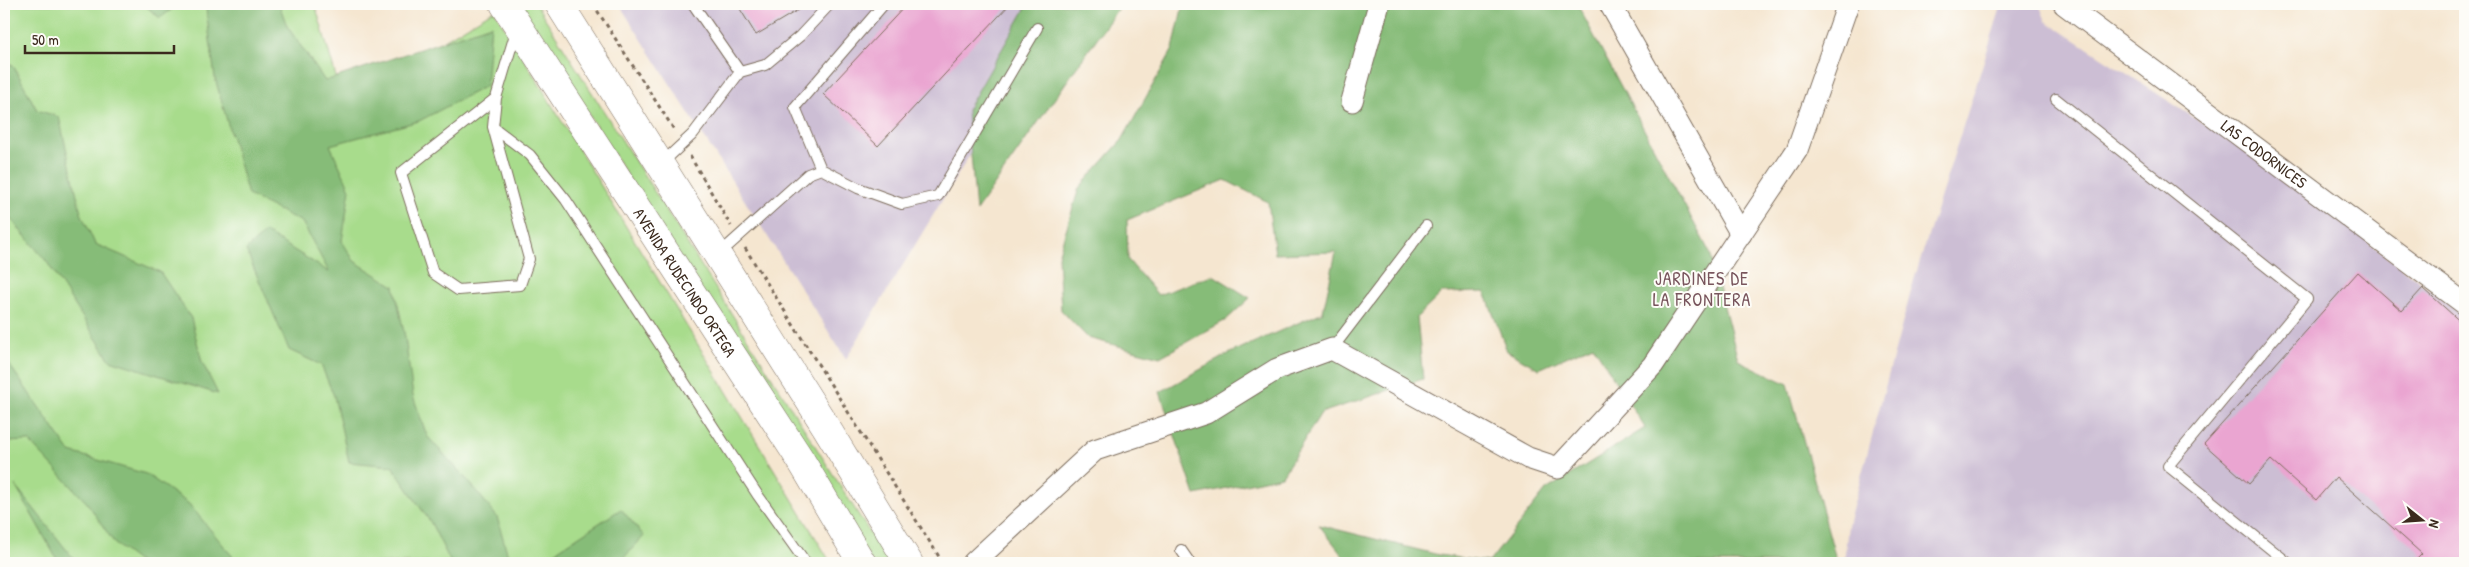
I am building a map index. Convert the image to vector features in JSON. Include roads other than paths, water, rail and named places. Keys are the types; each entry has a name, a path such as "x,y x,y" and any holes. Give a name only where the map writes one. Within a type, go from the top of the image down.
{"main road":[{"path":"559,4 909,563"},
{"name":"AVENIDA RUDECINDO ORTEGA","path":"511,14 800,460 862,563"}],"street":[{"path":"1352,101 1378,4"},
{"path":"1610,4 1741,234"},
{"path":"974,563 1095,450 1206,414 1277,369 1332,349 1528,458 1558,468 1653,365 1797,150 1848,4"},
{"name":"LAS CODORNICES","path":"2064,4 2465,304"}],"lane":[{"path":"693,4 740,72"},
{"path":"660,164 683,145 740,72 765,65 800,36 830,4"},
{"path":"884,4 795,107 821,169 858,188 902,204 938,196 1037,28"},
{"path":"496,98 401,173 433,273 458,290 520,284 530,259 493,127 496,98 511,14"},
{"path":"2056,100 2307,299 2168,466 2288,563"},
{"path":"493,127 530,155 566,200 751,486 806,563"},
{"path":"717,255 808,174 821,169"},
{"path":"1332,349 1426,226"},
{"path":"1181,550 1190,563"}],"district":[{"name":"JARDINES DE LA FRONTERA","path":"1702,288"}]}
